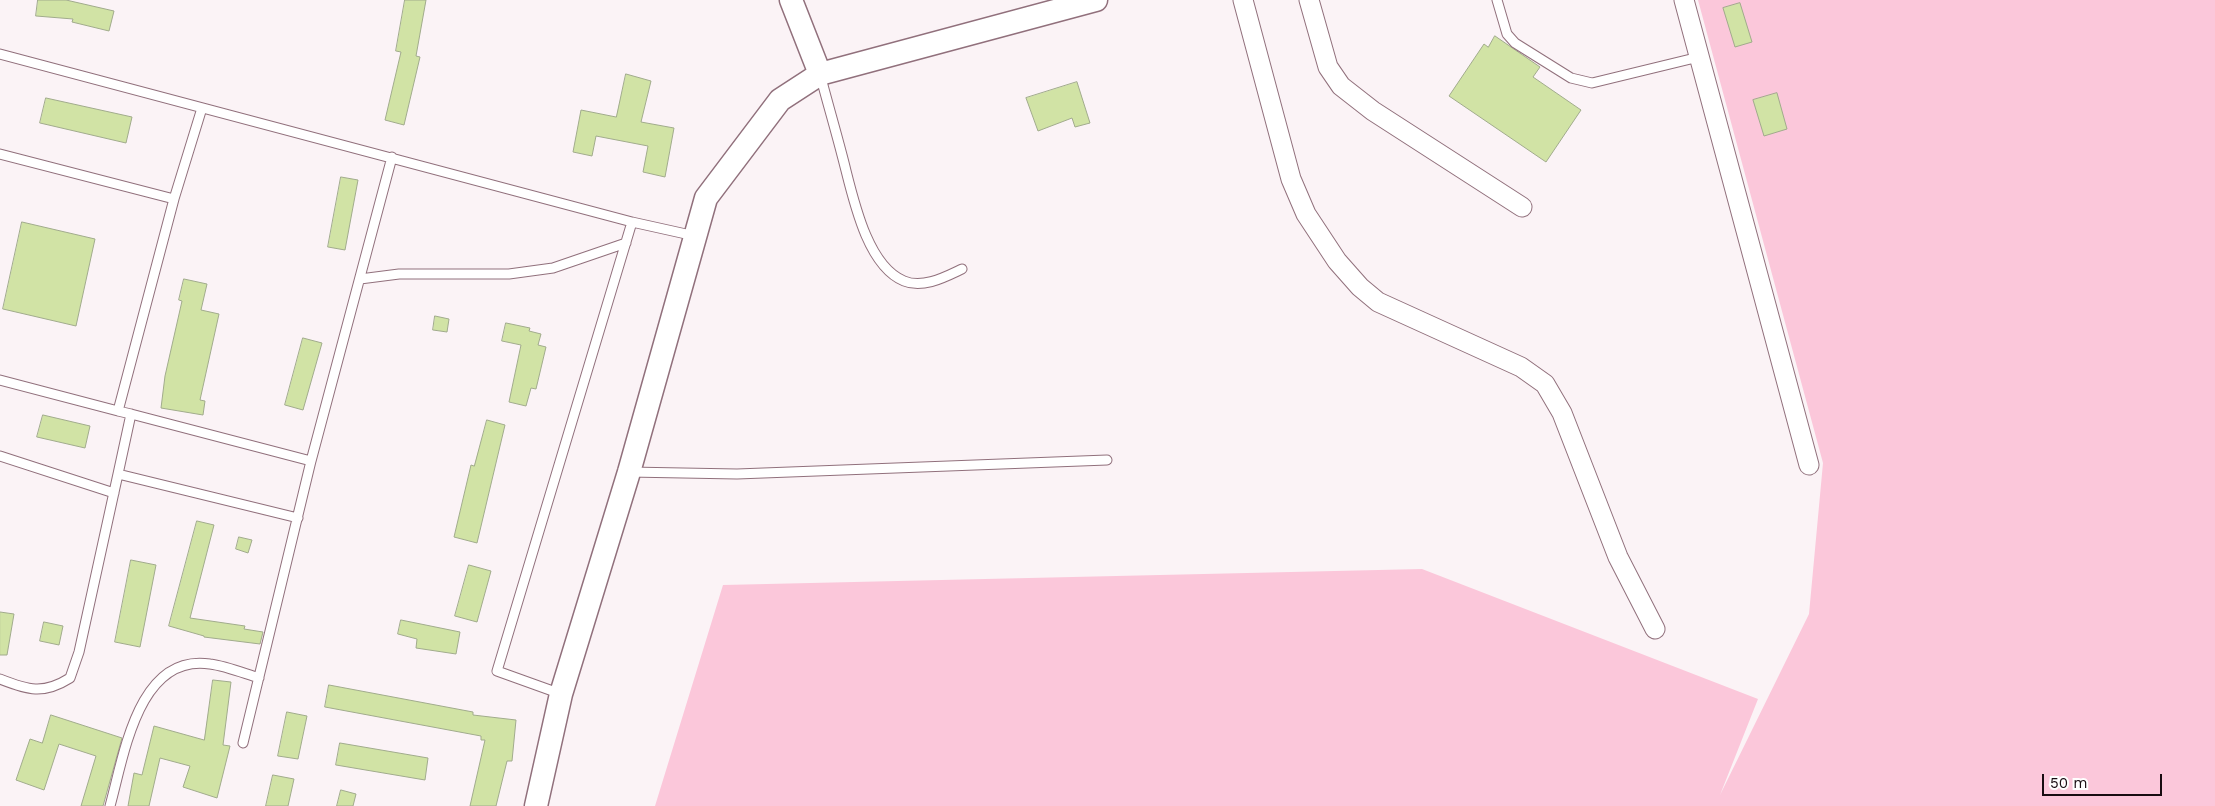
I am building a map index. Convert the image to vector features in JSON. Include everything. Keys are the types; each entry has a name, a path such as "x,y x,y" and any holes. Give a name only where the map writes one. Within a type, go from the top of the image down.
{"street":[{"path":"791,0 820,74"},
{"path":"536,806 561,694 629,472 706,198 780,100 820,74 1096,0"},
{"path":"1243,0 1291,180 1306,214 1337,260 1360,287 1378,302 1521,367 1545,384 1562,413 1618,557 1655,628"},
{"path":"1309,0 1328,67 1341,86 1373,111 1522,207"},
{"path":"1684,0 1809,464"}],"lane":[{"path":"1497,0 1508,34 1515,43 1571,78 1592,83 1699,57"},
{"path":"0,54 632,222 695,236"},
{"path":"820,74 861,222 883,264 893,275 905,282 920,284 937,280 962,269"},
{"path":"118,411 174,199 202,108"},
{"path":"0,154 174,199"},
{"path":"242,743 311,461 392,157"},
{"path":"561,694 497,671 632,222"},
{"path":"360,279 400,274 509,274 553,268 626,242"},
{"path":"0,380 311,461"},
{"path":"0,679 27,690 55,688 70,678 79,652 131,414"},
{"path":"0,456 114,493"},
{"path":"629,472 738,474 1107,460"},
{"path":"118,474 298,518"},
{"path":"110,806 132,728 144,698 162,677 186,665 210,664 259,678"}],"shaded area":[{"path":"1698,0 2215,0 2215,806 655,806 723,585 1422,569 1758,699 1720,795 1809,614 1823,463"}],"building":[{"path":"38,0 66,0 114,11 109,31 72,22 73,19 36,16"},
{"path":"405,0 426,0 416,56 420,57 404,125 385,120 401,52 396,51"},
{"path":"1740,3 1752,42 1735,47 1723,8"},
{"path":"1495,36 1540,67 1533,77 1581,110 1546,162 1449,96 1484,44 1488,47"},
{"path":"626,74 651,81 641,122 674,128 665,177 643,172 648,146 596,136 592,156 573,152 581,110 616,117"},
{"path":"1077,82 1090,123 1075,127 1072,118 1038,131 1026,98"},
{"path":"1777,93 1787,129 1764,136 1753,100"},
{"path":"46,98 132,117 126,143 40,123"},
{"path":"341,177 358,180 345,250 328,247"},
{"path":"22,222 95,239 76,326 3,309"},
{"path":"184,279 207,284 201,310 219,314 200,400 205,401 203,415 161,408 165,376 182,301 179,300"},
{"path":"435,316 449,319 447,332 433,330"},
{"path":"506,323 530,328 529,331 541,334 538,345 546,347 536,389 531,388 526,406 509,402 521,345 502,341"},
{"path":"303,338 322,343 303,410 285,405"},
{"path":"43,415 90,426 85,448 37,437"},
{"path":"487,420 505,425 477,543 454,537 471,465 474,466"},
{"path":"197,521 214,525 190,618 245,626 244,629 263,632 260,644 204,637 169,626"},
{"path":"239,537 252,540 248,553 236,549"},
{"path":"131,560 156,565 140,647 115,642"},
{"path":"469,565 491,571 477,622 455,616"},
{"path":"0,612 14,614 7,655 0,655"},
{"path":"401,620 460,632 456,654 416,648 417,639 398,634"},
{"path":"44,622 63,626 59,645 40,641"},
{"path":"213,680 231,682 223,745 230,746 217,798 183,787 190,766 160,758 149,806 128,806 134,773 142,775 154,726 204,740"},
{"path":"329,685 473,712 473,715 516,720 512,761 507,761 496,806 470,806 485,740 481,740 481,736 325,707"},
{"path":"287,712 307,716 298,759 278,756"},
{"path":"51,715 122,738 103,806 81,806 96,756 59,744 44,790 16,780 30,739 42,743"},
{"path":"340,743 428,758 425,780 336,765"},
{"path":"273,775 294,779 288,806 266,806"},
{"path":"341,790 356,794 353,806 337,806"}]}
